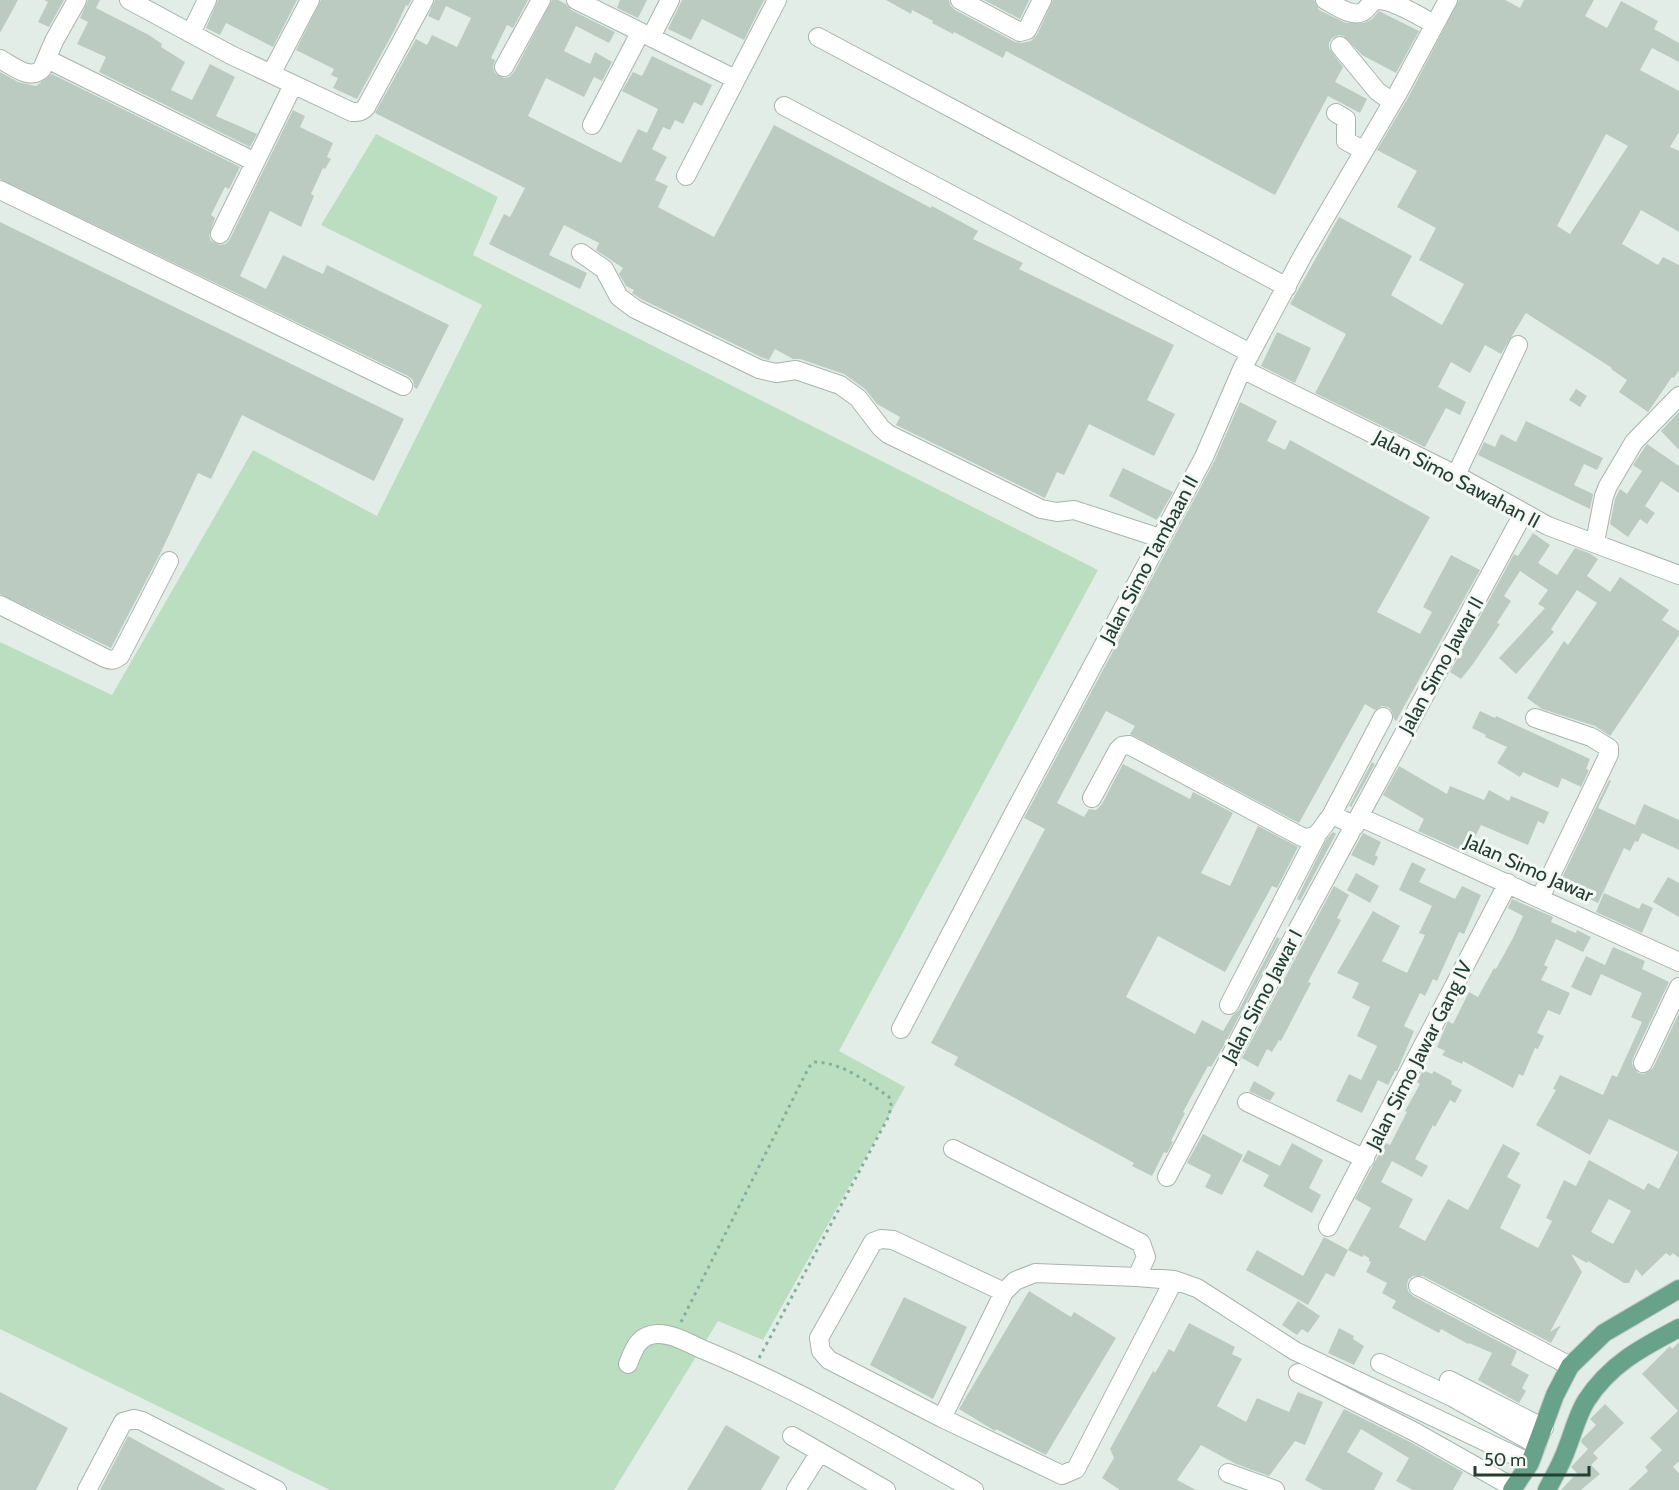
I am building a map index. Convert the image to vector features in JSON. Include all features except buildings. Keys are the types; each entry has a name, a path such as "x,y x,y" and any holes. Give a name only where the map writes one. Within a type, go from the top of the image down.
{"main road":[{"path":"1513,1489 1530,1463 1555,1395 1570,1366 1604,1334 1679,1289"},
{"path":"1547,1490 1567,1450 1586,1402 1599,1384 1616,1366 1634,1352 1679,1328"}],"street":[{"path":"0,59 34,75 42,69 54,41 77,0"},
{"path":"129,0 271,74 352,112 363,111 424,0"},
{"path":"191,33 207,0"},
{"path":"271,74 310,0"},
{"path":"504,67 541,0"},
{"path":"576,0 735,79"},
{"path":"592,125 646,35 670,0"},
{"path":"686,176 777,0"},
{"path":"960,0 1020,32 1027,30 1042,0"},
{"path":"1325,0 1356,14 1362,12 1372,2 1388,1 1434,24"},
{"name":"Jalan Simo Tambaan II","path":"901,1029 1204,457 1246,361 1303,255 1395,97 1448,0"},
{"path":"818,36 1287,287"},
{"path":"1340,46 1377,91 1395,97"},
{"path":"47,59 255,162"},
{"path":"219,234 293,85"},
{"name":"Jalan Simo Sawahan II","path":"784,105 1523,514 1548,526 1679,575"},
{"path":"1336,112 1346,119 1346,141 1364,150"},
{"path":"0,190 403,386"},
{"path":"581,253 604,269 619,297 635,309 759,369 776,373 796,370 840,386 858,398 888,434 1003,492 1041,509 1057,512 1074,510 1160,538"},
{"path":"1455,476 1518,345"},
{"path":"1595,542 1608,486 1634,442 1679,396"},
{"name":"Jalan Simo Jawar II","path":"1358,821 1523,514"},
{"path":"0,605 111,660 116,659 120,656 169,561"},
{"path":"1229,1005 1316,837 1331,816 1383,717"},
{"path":"1535,718 1591,737 1609,748 1609,754 1588,800 1540,898"},
{"path":"1092,798 1119,750 1122,746 1129,745 1302,837 1316,837"},
{"name":"Jalan Simo Jawar","path":"1331,816 1358,821 1678,957"},
{"name":"Jalan Simo Jawar I","path":"1167,1177 1279,964 1358,821"},
{"name":"Jalan Simo Jawar Gang IV","path":"1328,1227 1508,883"},
{"path":"1643,1063 1679,987"},
{"path":"1247,1102 1365,1159"},
{"path":"953,1149 1141,1243 1146,1257 1137,1277"},
{"path":"1004,1292 893,1240 881,1239 873,1242 819,1338 821,1351 829,1360 942,1418 1062,1475 1076,1469 1174,1280"},
{"path":"942,1418 1004,1292 1015,1281 1035,1273 1137,1277 1174,1280 1197,1288 1295,1351 1530,1463"},
{"path":"1418,1286 1570,1366"},
{"path":"628,1364 636,1344 645,1336 659,1334 673,1337 752,1371 857,1425 974,1490"},
{"path":"1380,1363 1452,1396 1537,1446"},
{"path":"1298,1373 1415,1432 1513,1489"},
{"path":"1449,1380 1544,1428"},
{"path":"87,1490 123,1422 134,1419 277,1490"},
{"path":"792,1436 886,1490"},
{"path":"796,1490 820,1452"},
{"path":"1228,1473 1275,1490"}],"path":[{"path":"673,1337 809,1067 814,1062 826,1062 867,1082 889,1097 890,1116 752,1371"}],"green space":[{"path":"376,134 498,197 473,255 1098,570 839,1051 905,1087 763,1340 718,1321 614,1490 330,1490 0,1329 0,642 112,695 253,450 377,516 482,305 321,225"}]}
